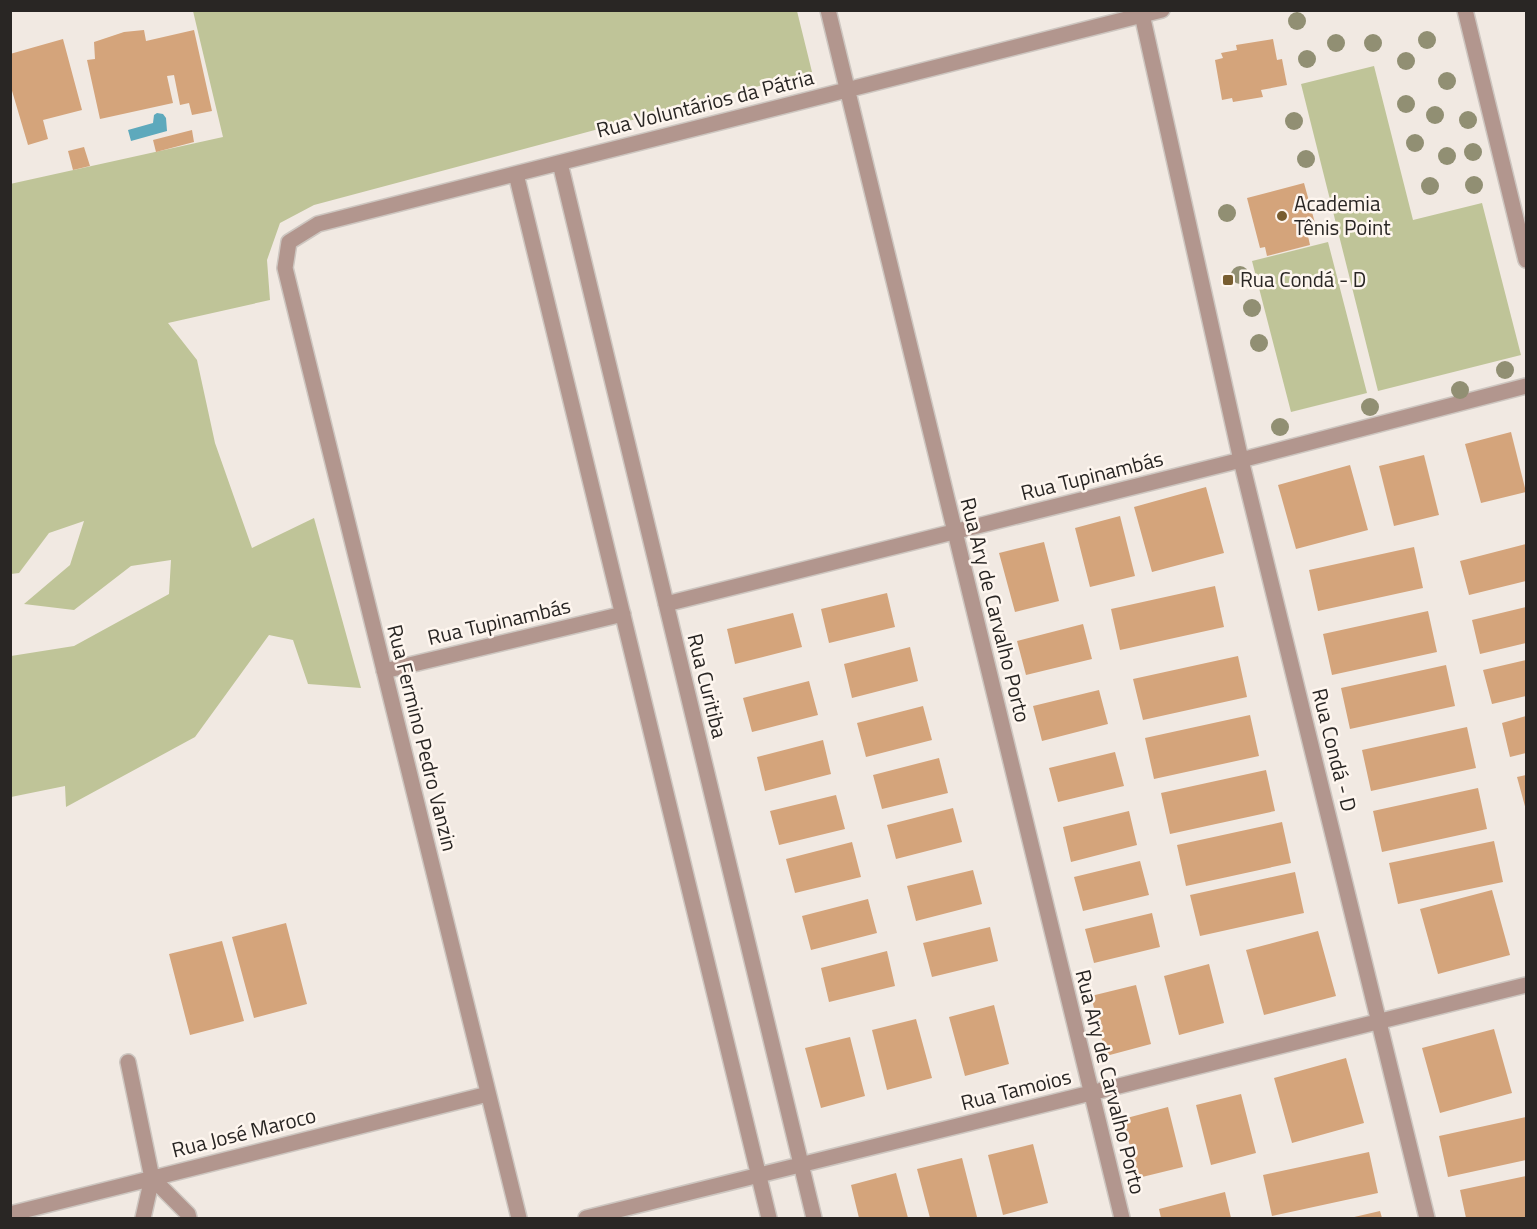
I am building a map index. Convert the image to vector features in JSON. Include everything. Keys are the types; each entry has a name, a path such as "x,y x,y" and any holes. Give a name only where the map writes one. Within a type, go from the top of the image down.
{"street":[{"name":"Rua Ary de Carvalho Porto","path":"828,10 1122,1218"},
{"name":"Rua Voluntários da Pátria","path":"285,267 289,242 318,224 1142,13 1162,10"},
{"path":"1465,10 1527,260"},
{"name":"Rua Condá - D","path":"1142,13 1241,460 1427,1218"},
{"name":"Rua Curitiba","path":"560,163 814,1218"},
{"path":"516,174 769,1218"},
{"name":"Rua Fermino Pedro Vanzin","path":"285,267 519,1218"},
{"name":"Rua Tupinambás","path":"666,604 1527,386"},
{"name":"Rua Tupinambás","path":"384,671 623,615"},
{"name":"Rua Tamoios","path":"586,1218 1527,985"},
{"path":"128,1062 152,1178 143,1218"},
{"name":"Rua José Maroco","path":"10,1214 488,1094"},
{"path":"152,1178 188,1214 189,1218"}],"green space":[{"path":"193,11 797,11 812,72 314,205 280,223 267,260 270,300 168,323 197,360 215,443 252,548 314,518 361,688 308,684 293,640 269,635 195,737 66,807 65,786 11,797 11,656 74,646 169,594 171,560 131,566 74,610 24,604 70,565 84,521 49,533 19,573 11,574 10,184 223,137"},
{"path":"1374,66 1413,220 1482,203 1521,355 1378,391 1301,84"},
{"path":"1328,242 1367,393 1291,412 1252,261"}],"water":[{"path":"163,114 166,118 167,131 131,141 128,130 153,123 154,115"}],"building":[{"path":"144,30 146,41 194,30 212,111 192,115 189,103 180,105 174,75 167,76 173,103 100,119 87,60 95,59 94,42 124,32"},
{"path":"63,39 82,110 43,120 48,139 28,145 10,84 10,54"},
{"path":"1273,39 1277,60 1282,59 1287,85 1261,90 1263,97 1233,102 1232,98 1222,100 1215,60 1223,58 1221,53 1237,50 1236,45"},
{"path":"192,130 194,142 156,152 153,140"},
{"path":"84,147 90,166 73,170 68,151"},
{"name":"Academia Tênis Point","path":"1304,183 1318,234 1308,236 1310,245 1267,256 1265,247 1260,248 1247,198"},
{"path":"1511,432 1526,492 1481,503 1465,444"},
{"path":"1424,455 1439,515 1394,526 1379,466"},
{"path":"1350,465 1368,530 1296,549 1278,485"},
{"path":"1206,487 1224,553 1152,572 1134,507"},
{"path":"1120,516 1135,576 1090,587 1075,528"},
{"path":"1044,542 1059,601 1015,612 999,553"},
{"path":"1526,544 1526,581 1469,595 1460,561"},
{"path":"1414,547 1423,588 1318,611 1309,570"},
{"path":"1215,586 1224,627 1120,650 1111,609"},
{"path":"887,593 895,627 829,643 821,609"},
{"path":"1526,607 1526,643 1480,654 1472,620"},
{"path":"1428,611 1437,652 1332,675 1323,634"},
{"path":"793,613 802,647 735,664 727,629"},
{"path":"1083,624 1092,659 1026,675 1017,641"},
{"path":"910,647 918,681 852,698 844,664"},
{"path":"1238,656 1247,697 1143,720 1133,679"},
{"path":"1526,660 1526,696 1492,704 1483,670"},
{"path":"1446,665 1455,706 1350,729 1341,688"},
{"path":"809,681 818,715 752,732 743,698"},
{"path":"1099,690 1108,724 1042,741 1033,706"},
{"path":"923,706 932,740 866,757 857,723"},
{"path":"1250,715 1259,756 1154,779 1145,738"},
{"path":"1526,716 1526,753 1510,757 1502,723"},
{"path":"1467,727 1476,768 1371,791 1362,750"},
{"path":"823,740 831,774 765,791 757,757"},
{"path":"1115,752 1124,786 1058,802 1049,768"},
{"path":"939,758 948,793 882,809 873,775"},
{"path":"1266,770 1275,811 1170,834 1161,793"},
{"path":"1526,775 1526,810 1517,777"},
{"path":"1478,788 1487,829 1382,852 1373,811"},
{"path":"836,795 845,829 779,845 770,811"},
{"path":"953,808 962,842 896,859 887,825"},
{"path":"1129,811 1137,845 1071,862 1063,827"},
{"path":"1282,822 1291,863 1186,886 1177,845"},
{"path":"1494,841 1503,882 1398,904 1389,863"},
{"path":"852,842 861,877 795,893 786,859"},
{"path":"1140,861 1149,895 1083,911 1074,877"},
{"path":"973,870 982,904 916,921 907,886"},
{"path":"1295,872 1304,913 1200,936 1190,895"},
{"path":"1492,890 1510,955 1438,974 1420,909"},
{"path":"868,899 877,933 811,950 802,916"},
{"path":"1152,913 1160,947 1094,963 1085,929"},
{"path":"286,923 307,1004 254,1018 232,937"},
{"path":"990,927 998,961 932,977 923,943"},
{"path":"1318,931 1336,996 1264,1015 1246,950"},
{"path":"222,941 244,1021 190,1035 169,954"},
{"path":"887,951 895,986 829,1002 821,968"},
{"path":"1209,964 1224,1023 1179,1035 1164,976"},
{"path":"1136,985 1151,1044 1106,1056 1091,996"},
{"path":"994,1005 1009,1064 965,1076 949,1017"},
{"path":"916,1019 932,1078 887,1090 872,1030"},
{"path":"1494,1029 1512,1093 1440,1113 1422,1048"},
{"path":"850,1037 865,1096 821,1108 805,1048"},
{"path":"1346,1058 1364,1123 1292,1143 1274,1078"},
{"path":"1241,1094 1256,1153 1211,1165 1196,1105"},
{"path":"1168,1107 1183,1167 1138,1178 1123,1119"},
{"path":"1526,1117 1526,1160 1448,1177 1439,1136"},
{"path":"1033,1144 1048,1203 1003,1215 988,1155"},
{"path":"1369,1152 1378,1193 1272,1216 1263,1175"},
{"path":"962,1158 977,1217 930,1218 917,1169"},
{"path":"896,1173 908,1218 859,1218 851,1185"},
{"path":"1526,1176 1526,1218 1466,1218 1460,1190"},
{"path":"1225,1192 1231,1218 1161,1218 1159,1209"},
{"path":"1380,1211 1382,1218 1350,1218"}],"place":[{"name":"Academia Tênis Point","path":"1282,216"},
{"name":"Rua Condá - D","path":"1228,280"}]}
